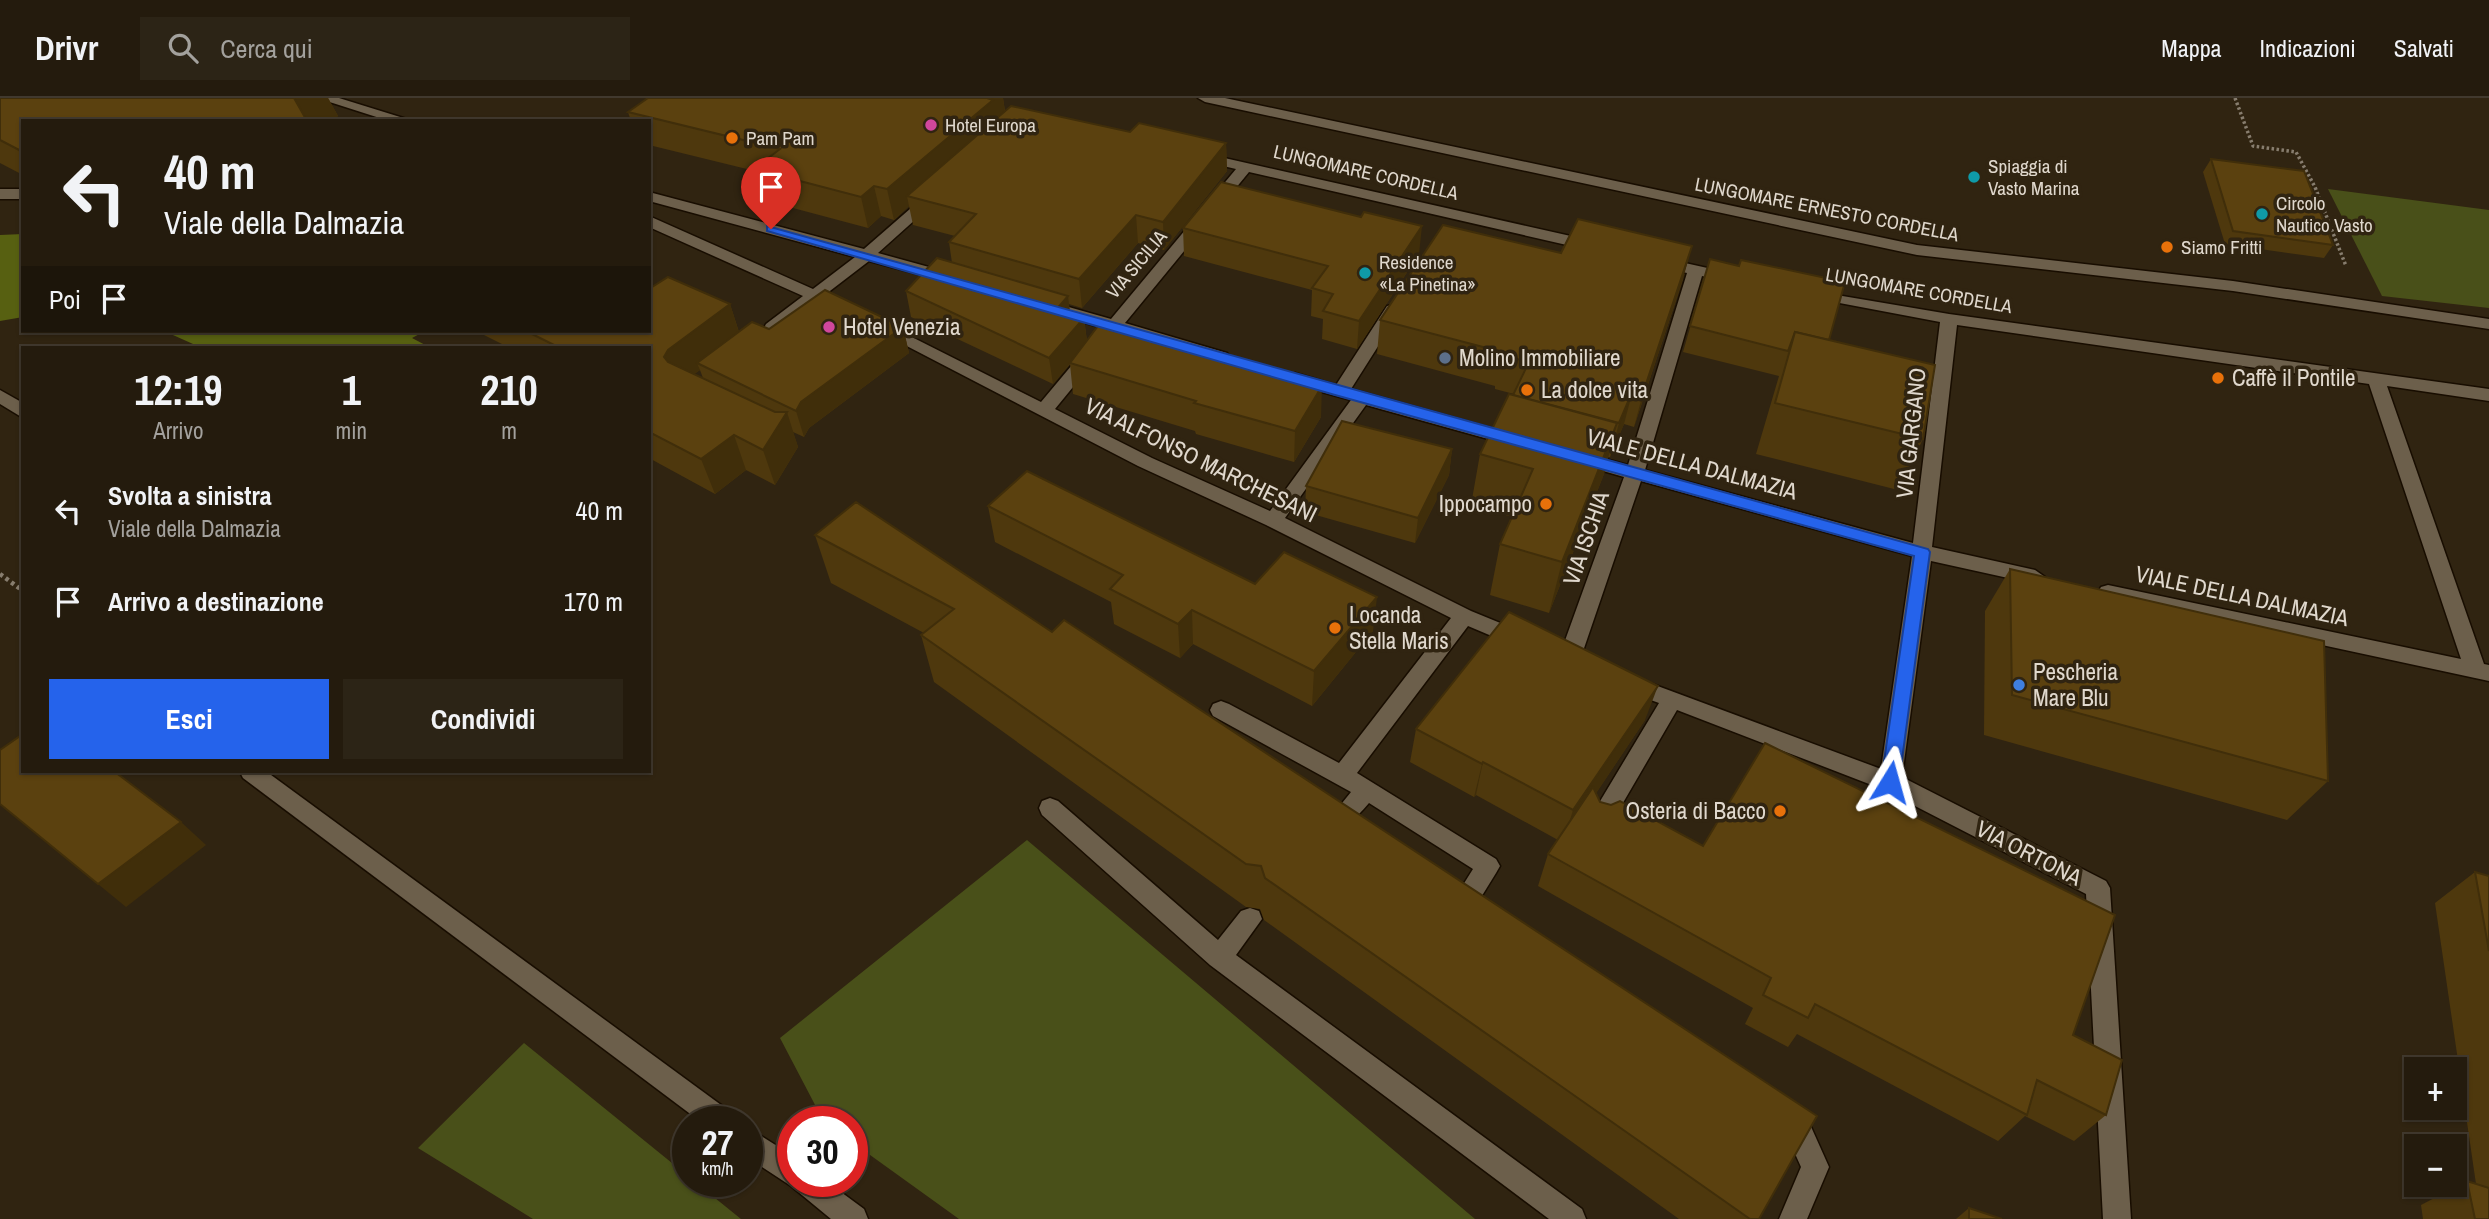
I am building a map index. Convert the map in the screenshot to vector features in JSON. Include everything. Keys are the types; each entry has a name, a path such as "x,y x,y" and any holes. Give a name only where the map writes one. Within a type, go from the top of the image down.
{"street":[{"path":"324,98 399,119"},
{"name":"LUNGOMARE ERNESTO CORDELLA","path":"1205,98 1917,250 2233,286 2489,324"},
{"name":"LUNGOMARE CORDELLA","path":"1180,152 1246,166 1452,220 1616,252"},
{"name":"VIA SICILIA","path":"1044,411 1112,325 1246,166"},
{"path":"753,343 868,254 939,190"},
{"path":"0,194 21,194"},
{"path":"651,198 868,254 969,284"},
{"path":"651,222 840,308"},
{"path":"1643,258 1749,281"},
{"name":"VIA ISCHIA","path":"1569,660 1635,473 1696,271"},
{"name":"LUNGOMARE CORDELLA","path":"1803,291 1949,319 2489,395"},
{"path":"1340,392 1405,292"},
{"path":"1020,298 1233,360"},
{"name":"VIA GARGANO","path":"1890,782 1922,552 1949,319"},
{"name":"VIA ALFONSO MARCHESANI","path":"864,320 1145,462 1273,520 1464,616 1601,673 1890,782"},
{"path":"1273,372 1539,447"},
{"path":"2376,379 2483,672"},
{"path":"0,396 21,411"},
{"path":"1273,520 1362,398"},
{"name":"VIALE DELLA DALMAZIA","path":"1564,454 1922,552 2057,581"},
{"name":"VIALE DELLA DALMAZIA","path":"2084,587 2483,672"},
{"path":"1342,775 1464,616"},
{"path":"1598,825 1672,700"},
{"path":"1221,710 1342,775 1488,866 1457,911 1480,926"},
{"path":"252,773 702,1106"},
{"name":"VIA ORTONA","path":"1890,782 2098,888 2118,1219"},
{"path":"1345,813 1367,790"},
{"path":"1050,808 1219,957 1572,1219"},
{"path":"1219,957 1250,919"},
{"path":"1762,1107 1798,1129 1815,1167 1793,1219"},
{"path":"824,1197 854,1219"}],"path":[{"path":"2235,98 2253,146 2296,152 2315,187 2362,306"},
{"path":"0,573 21,589"}],"green space":[{"path":"2328,189 2489,210 2489,308 2382,296"},
{"path":"21,234 21,317 0,321 0,235"},
{"path":"168,333 421,333 412,338 427,346 198,346"},
{"path":"1027,840 1475,1219 959,1219 868,1154 868,1106 816,1106 780,1038"},
{"path":"524,1043 672,1163 672,1197 714,1197 741,1219 533,1219 418,1148"}],"building":[{"path":"0,98 294,98 306,119 21,119 21,151 0,140"},
{"path":"648,98 993,100 887,189 874,186 861,197 754,169 780,149 628,112"},
{"path":"1011,106 1130,132 1139,123 1226,143 1163,222 1136,215 1079,279 949,242 976,214 907,196"},
{"name":"Circolo Nautico Vasto","path":"2211,159 2304,171 2333,245 2233,231"},
{"path":"1221,182 1361,217 1364,212 1422,226 1359,321 1323,311 1333,294 1312,288 1328,266 1183,228"},
{"path":"1578,219 1692,246 1643,393 1633,390 1619,423 1513,395 1529,362 1501,355 1502,352 1380,320 1443,225 1561,253"},
{"path":"937,258 1068,296 1056,310 1084,318 1049,358 906,291"},
{"path":"1710,259 1739,266 1741,260 1845,282 1829,340 1795,332 1788,351 1690,326"},
{"path":"668,277 730,304 668,350 664,357 668,362 775,412 787,412 763,450 734,435 701,459 651,433 651,346 556,346 530,333 651,333 651,288"},
{"path":"825,290 903,327 801,402 796,411 697,363 752,322 769,329"},
{"path":"1101,322 1322,386 1295,431 1194,403 1196,401 1070,363"},
{"path":"1795,332 1935,365 1923,439 1775,403"},
{"path":"1509,394 1617,423 1562,562 1500,544 1533,469 1480,454"},
{"path":"1342,421 1452,449 1418,518 1306,486"},
{"path":"1027,471 1255,584 1284,552 1377,597 1314,671 1192,610 1178,624 1110,589 1123,575 988,506"},
{"path":"856,502 1052,632 1064,620 1817,1116 1759,1219 1750,1219 1265,878 1261,866 1246,864 921,635 954,609 815,535"},
{"path":"2010,569 2324,641 2328,781 2012,695"},
{"path":"1509,612 1658,686 1573,810 1416,729"},
{"path":"21,735 21,773 116,773 181,822 98,884 0,804 0,750"},
{"path":"1765,743 2115,915 2073,1035 2122,1060 2106,1115 2037,1080 2027,1115 1815,1004 1808,1018 1763,995 1771,978 1548,854 1593,787 1600,802 1611,805 1620,801 1703,846"},
{"path":"2475,872 2489,876 2489,951"},
{"path":"2467,1181 2489,1188 2489,1219 2475,1219"},
{"path":"1969,1208 2002,1219 1969,1219"}],"place":[{"name":"Hotel Europa","path":"931,125"},
{"name":"Pam Pam","path":"732,138"},
{"name":"Spiaggia di Vasto Marina","path":"1974,177"},
{"name":"Circolo Nautico Vasto","path":"2262,214"},
{"name":"Siamo Fritti","path":"2167,247"},
{"name":"Residence «La Pinetina»","path":"1365,273"},
{"name":"Hotel Venezia","path":"829,327"},
{"name":"Molino Immobiliare","path":"1445,358"},
{"name":"Caffè il Pontile","path":"2218,378"},
{"name":"La dolce vita","path":"1527,390"},
{"name":"Ippocampo","path":"1546,504"},
{"name":"Locanda Stella Maris","path":"1335,628"},
{"name":"Pescheria Mare Blu","path":"2019,685"},
{"name":"Osteria di Bacco","path":"1780,811"}],"route":[{"path":"771,229 868,254 1340,392 1922,552 1890,782"}]}
